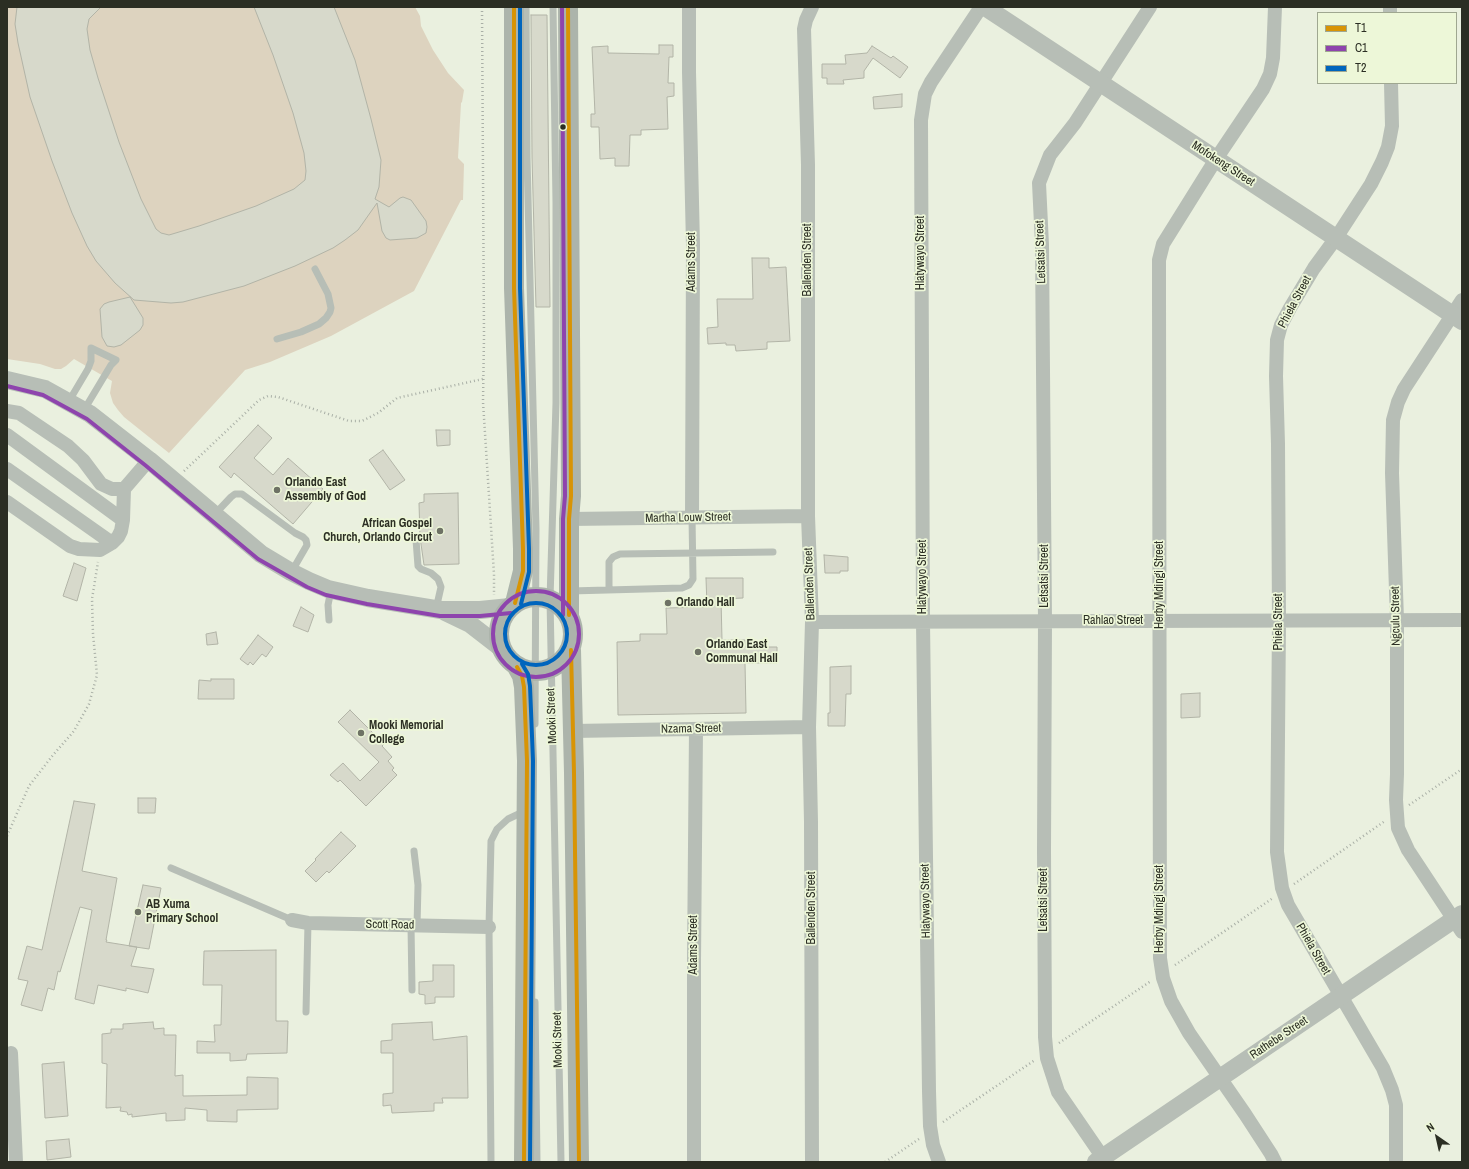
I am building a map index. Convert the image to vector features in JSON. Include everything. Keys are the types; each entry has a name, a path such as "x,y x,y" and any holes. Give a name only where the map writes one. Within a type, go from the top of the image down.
{"main road":[{"path":"514,7 514,288 523,549 522,571 506,606 499,626 498,637 501,648 508,659 534,669 559,665 570,650 573,638 569,615 569,518 571,496 568,7"},
{"path":"506,606 525,598 543,598 561,605 569,615"},
{"name":"Mooki Street","path":"570,650 573,731 579,1162"},
{"name":"Mooki Street","path":"524,1162 526,811 528,761 524,687 522,676 534,669"}],"street":[{"name":"Adams Street","path":"689,7 689,80 693,245 692,517"},
{"name":"Ballenden Street","path":"812,7 804,29 808,165 808,516 812,622 809,727 812,838 812,1162"},
{"name":"Hlatywayo Street","path":"939,1162 933,1145 930,1126 928,1091 923,622 921,120 925,94 931,82 981,7"},
{"name":"Mofokeng Street","path":"985,7 1336,238 1459,312"},
{"name":"Letsatsi Street","path":"1102,1161 1058,1092 1047,1058 1045,1037 1045,621 1042,245 1040,183 1050,155 1075,123 1150,7"},
{"name":"Herby Mdingi Street","path":"1274,7 1273,58 1270,74 1263,89 1216,159 1163,244 1159,260 1159,621 1160,958 1163,978 1171,1002 1189,1033 1268,1148 1275,1162"},
{"name":"Phiela Street","path":"1391,84 1392,126 1388,147 1382,162 1371,184 1336,238 1314,268 1290,308 1281,325 1277,340 1276,376 1279,620 1277,852 1282,888 1288,905 1383,1068 1392,1090 1396,1105 1396,1162"},
{"name":"Ngculu Street","path":"1459,312 1404,389 1398,402 1393,420 1392,473 1397,620 1396,800 1398,828 1408,850 1459,922"},
{"path":"7,380 45,389 84,410 174,480 261,554 291,572 331,589 368,598 438,610 506,606"},
{"path":"7,411 19,413 68,446 83,460 101,484 112,489 124,489"},
{"path":"7,435 123,520"},
{"path":"7,502 70,546 80,549 106,546 118,537 121,531 123,520 124,489 149,460"},
{"path":"7,469 106,546"},
{"name":"Martha Louw Street","path":"569,518 662,519 692,517 808,516"},
{"path":"438,610 470,624 501,648"},
{"name":"Rahlao Street","path":"812,622 1462,620"},
{"name":"Nzama Street","path":"573,731 809,727"},
{"name":"Adams Street","path":"694,1162 696,729"},
{"name":"Scott Road","path":"292,920 308,923 489,927"},
{"name":"Rathebe Street","path":"1102,1161 1340,996 1459,922"},
{"path":"11,1053 16,1162"}],"lane":[{"name":"Mooki Street","path":"526,7 527,157 536,529 543,598 534,669 561,1162"},
{"name":"Mooki Street","path":"537,1162 534,958 534,669 543,598 556,403 556,203 553,7"},
{"path":"277,339 301,332 318,324 326,318 330,312 331,308 328,294 315,269"},
{"path":"69,401 88,369 91,361 91,348 116,360 111,365 84,410"},
{"path":"214,515 231,496 238,493 242,494 295,533 303,537 306,540 307,545 291,572"},
{"path":"569,591 682,588 689,585 693,579 692,517"},
{"path":"416,540 418,566 421,569 431,573 438,579 441,587 438,610"},
{"path":"609,590 609,562 613,557 620,554 773,552"},
{"path":"329,620 328,605 331,589"},
{"path":"491,1162 489,927 491,841 497,829 508,819 526,811"},
{"path":"412,990 414,926 418,885 414,851"},
{"path":"171,868 292,920"},
{"path":"306,1012 308,923"}],"path":[{"path":"482,7 484,308 483,402 494,574 494,599 506,606"},
{"path":"174,480 259,400 268,396 278,397 349,421 362,421 378,413 397,398 483,379"},
{"path":"7,836 30,786 74,730 89,704 97,674 93,634 92,599 106,546"}],"shaded area":[{"path":"7,7 415,7 420,16 421,26 433,50 448,73 464,90 461,103 458,158 464,164 463,200 461,200 414,291 331,336 270,362 245,370 169,453 124,417 118,410 113,403 110,393 112,381 74,359 61,369 55,369 40,364 7,359"}],"building":[{"path":"17,7 101,7 89,19 87,29 90,50 98,78 119,142 141,199 156,229 161,233 169,235 256,206 294,189 305,180 306,171 304,153 293,113 273,55 254,7 334,7 355,60 381,160 379,187 375,199 389,207 403,197 411,200 426,221 426,233 417,238 390,240 386,238 382,231 377,203 358,230 345,240 333,248 295,266 244,286 183,302 171,303 134,300 115,283 96,261 87,246 72,213 30,97 15,24"},
{"path":"531,15 547,15 550,307 536,307 532,157"},
{"path":"659,45 673,45 673,57 669,57 668,83 674,83 674,96 667,97 668,129 641,130 641,135 630,135 629,166 615,166 615,158 600,159 599,127 591,127 591,114 595,114 592,47 608,46 608,53 659,54"},
{"path":"872,46 891,58 893,56 908,67 900,78 873,58 864,71 864,78 843,80 844,84 827,84 827,78 822,78 822,64 846,64 845,55 867,53"},
{"path":"902,94 902,107 874,109 873,97"},
{"path":"752,258 769,258 769,268 786,267 790,341 767,342 767,349 736,351 735,345 726,345 726,343 708,344 707,328 718,327 717,299 753,299"},
{"path":"130,297 143,318 143,325 140,330 121,345 114,347 107,346 102,337 100,309 104,304 109,302"},
{"path":"258,425 272,438 254,458 273,475 288,458 323,489 293,524 234,473 231,478 219,467"},
{"path":"436,430 450,430 450,445 437,446"},
{"path":"383,450 405,480 390,490 369,460"},
{"path":"458,493 459,564 424,565 420,537 419,503 424,502 424,494"},
{"path":"824,555 848,557 848,571 840,571 840,573 825,573"},
{"path":"74,563 86,568 77,601 63,596"},
{"path":"706,578 743,578 743,598 721,599 722,640 745,640 745,647 777,647 777,663 745,663 746,713 618,715 617,642 640,641 640,634 667,634 666,608 707,607"},
{"path":"301,607 314,615 308,632 293,626"},
{"path":"216,632 218,644 207,645 206,634"},
{"path":"258,635 273,647 266,657 262,654 253,665 250,662 248,665 240,659"},
{"path":"851,666 851,694 846,694 845,726 828,726 828,713 830,713 830,667"},
{"path":"211,679 234,679 234,699 198,699 199,680 211,681"},
{"path":"1200,693 1200,717 1181,718 1181,694"},
{"path":"350,710 384,744 382,746 392,757 388,761 394,768 392,770 397,775 366,806 340,780 338,782 330,775 343,763 360,781 379,762 338,722"},
{"path":"138,798 156,798 155,813 138,813"},
{"path":"74,801 95,804 82,871 117,878 106,942 137,947 131,966 154,969 148,993 126,988 126,991 98,985 94,1004 75,999 92,910 80,907 60,972 58,971 54,990 48,988 42,1011 21,1005 28,981 18,979 27,946 42,950"},
{"path":"341,832 356,846 329,873 327,871 316,882 305,871"},
{"path":"143,885 161,888 149,949 129,946"},
{"path":"276,950 276,1021 288,1021 287,1053 247,1054 246,1060 230,1061 230,1053 197,1053 197,1041 215,1042 214,1025 221,1025 222,985 203,985 204,951"},
{"path":"433,965 454,965 454,997 435,997 435,1003 425,1004 425,995 419,994 419,982 433,981"},
{"path":"153,1022 154,1029 164,1028 164,1035 176,1035 175,1076 183,1075 183,1096 247,1095 247,1077 278,1078 278,1109 237,1110 237,1122 207,1121 207,1110 185,1108 185,1120 166,1121 166,1113 132,1117 132,1114 128,1115 127,1112 120,1111 121,1107 106,1108 107,1064 102,1063 102,1034 111,1033 111,1029 123,1029 123,1024"},
{"path":"432,1022 433,1040 467,1036 468,1098 442,1098 443,1103 434,1103 434,1111 392,1113 391,1105 383,1106 383,1094 393,1093 393,1053 381,1053 381,1041 392,1040 392,1024"},
{"path":"64,1062 68,1116 45,1118 42,1064"},
{"path":"69,1139 71,1157 47,1160 46,1141"}],"transit line":[{"name":"T1","path":"514,7 514,288 523,549 523,571 515,603"},
{"name":"T2","path":"520,7 520,288 529,549 529,572 521,604"},
{"name":"C1","path":"562,7 565,496 563,519 563,615"},
{"name":"T1","path":"568,7 571,496 569,519 569,615"},
{"name":"C1","path":"7,386 43,395 87,419 258,559 307,587 326,595 367,604 440,616 480,616 511,613"},
{"name":"C1","path":"528,591 544,591 553,594 567,603 576,617 579,626 579,634 579,642 576,651 567,665 553,674 544,677 528,677 512,670 505,665 500,658 493,642 493,626 500,610 505,603 512,598 528,591"},
{"name":"T2","path":"530,603 542,603 558,612 565,622 567,634 565,646 558,656 542,665 530,665 519,660 510,651 505,640 505,628 510,617 519,608 530,603"},
{"name":"T1","path":"571,650 579,1162"},
{"name":"T2","path":"522,664 528,674 530,686 533,761 530,1162"},
{"name":"T1","path":"517,667 522,676 524,687 527,761 524,1162"}],"place":[{"name":"Orlando East Assembly of God","path":"277,490"},
{"name":"African Gospel Church, Orlando Circut","path":"440,531"},
{"name":"Orlando Hall","path":"668,603"},
{"name":"Orlando East Communal Hall","path":"698,652"},
{"name":"Mooki Memorial College","path":"361,733"},
{"name":"AB Xuma Primary School","path":"138,912"}]}
